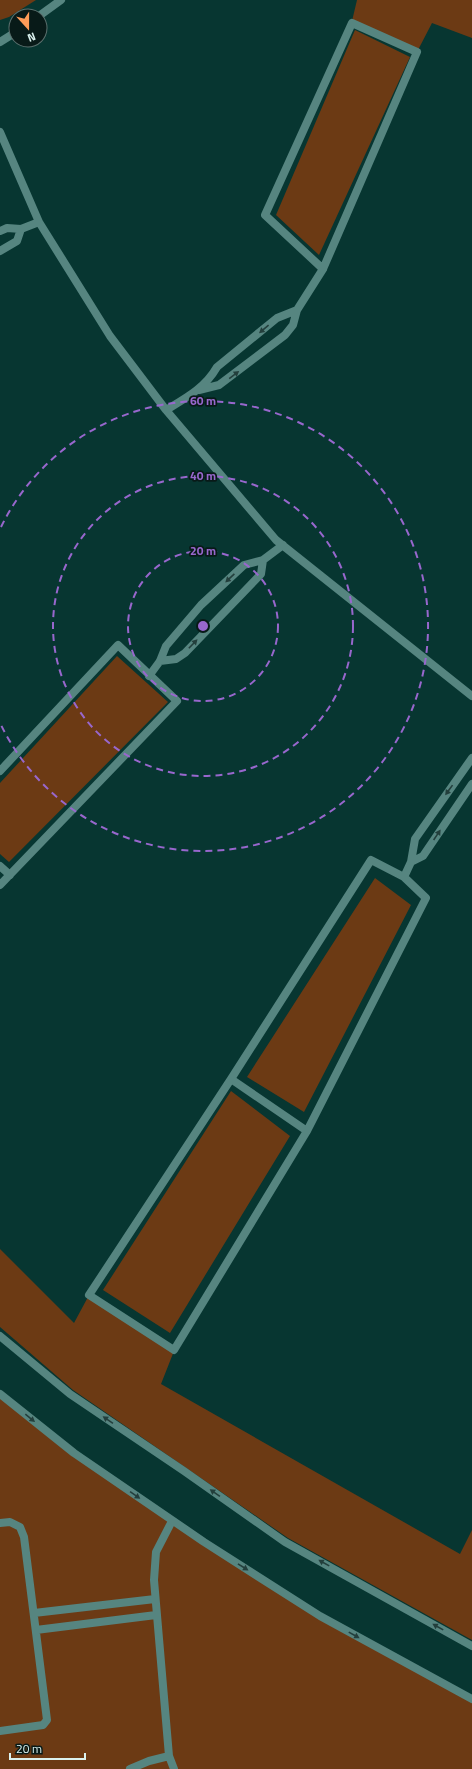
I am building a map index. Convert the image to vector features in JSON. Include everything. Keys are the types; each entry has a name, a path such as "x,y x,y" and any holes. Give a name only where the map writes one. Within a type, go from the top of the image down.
{"street":[{"path":"48,9 61,0"},
{"path":"199,390 220,385 285,335 293,325 297,310 323,269 417,52 352,23 265,216 323,269"},
{"path":"0,132 39,222 110,336 166,410 282,545 472,696"},
{"path":"0,231 7,228 21,229 39,222"},
{"path":"0,251 17,241 21,229"},
{"path":"166,410 199,390 212,377 217,367 277,318 297,310"},
{"path":"149,676 160,661 166,646 201,605 244,565 263,560 282,545"},
{"path":"160,661 176,659 185,653 261,574 263,560"},
{"path":"0,772 118,645 177,702 0,885"},
{"path":"404,877 411,862 415,839 472,758"},
{"path":"411,862 423,856 472,784"},
{"path":"371,860 404,877 426,898 307,1131 174,1350 89,1295 231,1079 371,860"},
{"path":"0,866 10,875"},
{"path":"231,1079 307,1131"},
{"path":"0,1336 70,1394 184,1471 285,1542 472,1646"},
{"path":"0,1394 74,1453 172,1521 320,1616 472,1699"},
{"path":"172,1521 156,1552 154,1580 169,1756 174,1769"},
{"path":"0,1523 10,1522 20,1527 24,1537 47,1720 43,1725 0,1731"},
{"path":"34,1613 156,1599"},
{"path":"36,1630 156,1615"},
{"path":"130,1769 149,1761 169,1756"}],"shaded area":[{"path":"0,0 36,0 23,8 8,8 8,17 0,20"},
{"path":"357,0 472,0 472,38 432,23 418,50 352,21"},
{"path":"355,30 410,57 319,255 276,215"},
{"path":"117,656 168,702 9,862 0,854 0,783"},
{"path":"375,878 411,905 304,1112 247,1077"},
{"path":"231,1091 290,1136 170,1333 103,1290"},
{"path":"0,1249 74,1323 88,1297 174,1351 161,1384 460,1554 472,1530 472,1640 288,1538 73,1390 0,1327"},
{"path":"0,1398 202,1544 472,1701 472,1769 0,1769"}]}
